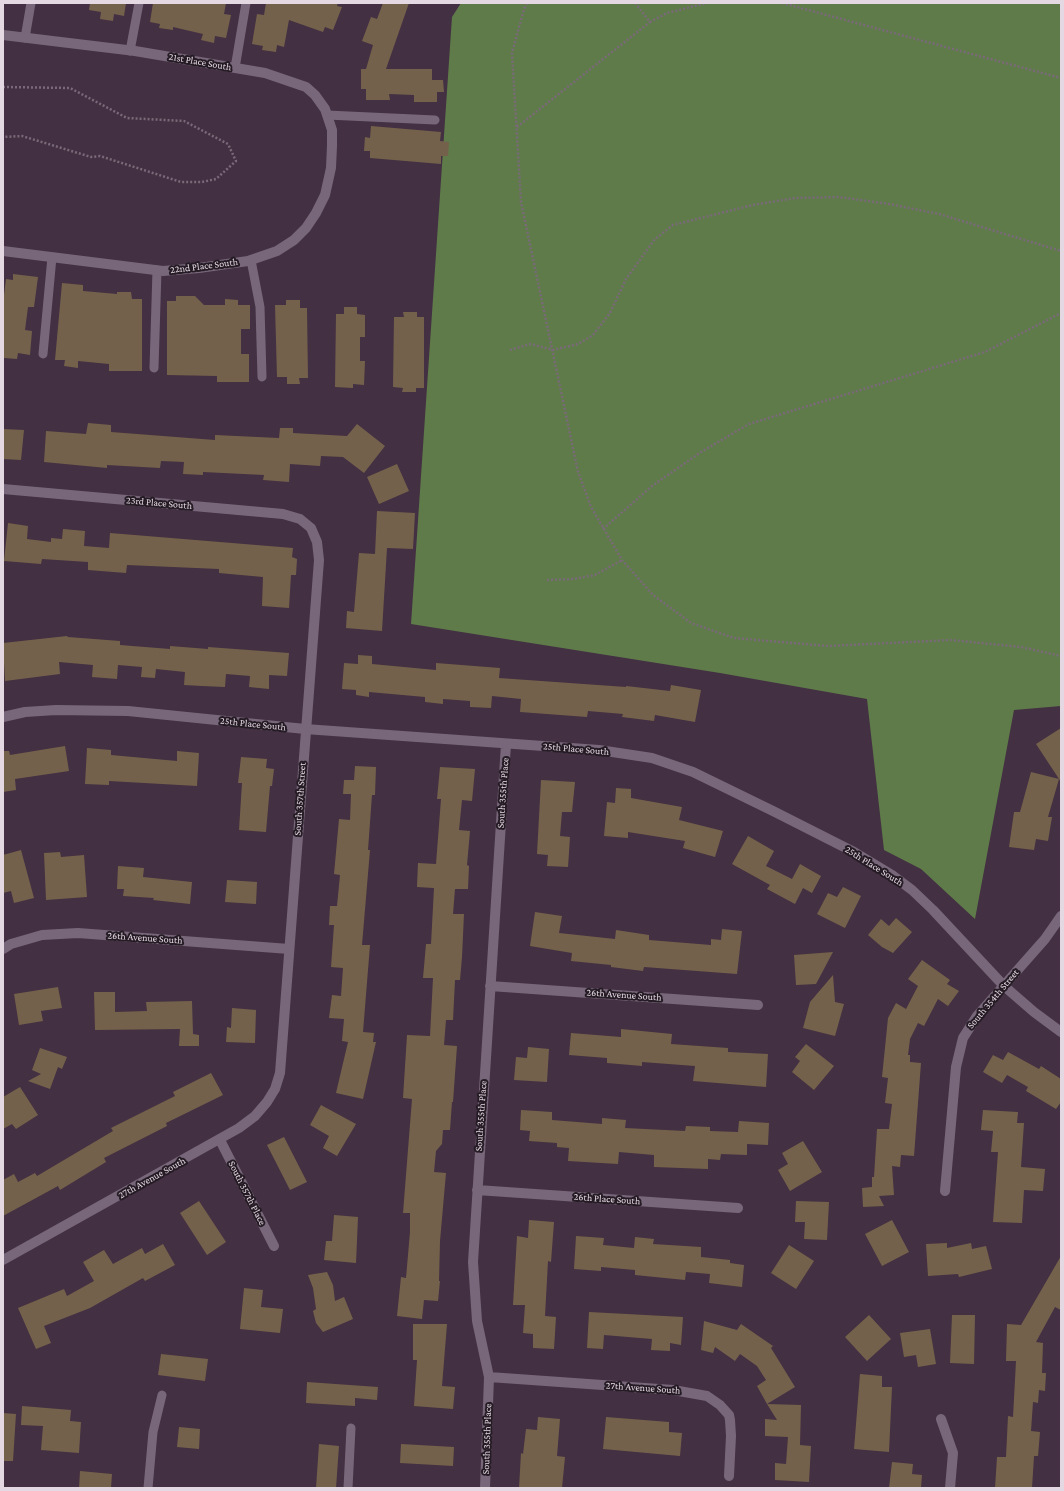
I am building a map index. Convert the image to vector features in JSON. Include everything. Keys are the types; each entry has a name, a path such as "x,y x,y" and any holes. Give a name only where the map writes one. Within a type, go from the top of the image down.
{"street":[{"name":"21st Place South","path":"3,35 130,50 265,73 306,87 316,95 325,108 332,130 331,168"},
{"name":"22nd Place South","path":"3,251 157,270 199,268 251,260 277,251 294,240 306,228 325,195 331,168"},
{"name":"23rd Place South","path":"3,489 265,512 292,516 306,522 311,528"},
{"name":"South 357th Street","path":"280,1073 319,560 318,542 311,528"},
{"name":"25th Place South","path":"3,717 25,712 56,710 128,711 305,729 599,750 652,758 693,772 773,810 854,852 892,875 912,890 933,910 1004,986 1034,1012 1061,1032"},
{"name":"South 355th Place","path":"485,1488 489,1377 477,1321 473,1262 506,744"},
{"name":"South 354th Street","path":"945,1191 959,1048 969,1027 977,1016 1045,939 1061,916"},
{"name":"26th Avenue South","path":"3,949 11,944 42,935 78,933 289,949"},
{"name":"26th Avenue South","path":"490,986 758,1005"},
{"name":"27th Avenue South","path":"3,1260 239,1128 255,1116 267,1102 275,1089 280,1073"},
{"name":"South 357th Place","path":"220,1140 274,1246"},
{"name":"26th Place South","path":"477,1190 738,1208"},
{"name":"27th Avenue South","path":"489,1377 682,1391 707,1396 720,1405 729,1415 731,1436 729,1476"},
{"path":"941,1419 952,1453 950,1488"}],"lane":[{"path":"25,38 31,3"},
{"path":"130,50 139,3"},
{"path":"234,68 246,3"},
{"path":"327,115 435,120"},
{"path":"43,354 52,257"},
{"path":"251,260 260,307 262,377"},
{"path":"154,368 157,270"},
{"path":"148,1488 153,1432 162,1395"},
{"path":"348,1488 351,1428"}],"path":[{"path":"527,3 512,53 522,202 578,472 591,507 622,560 653,595 690,624 734,638 828,646 951,640 1022,648 1061,656"},
{"path":"635,3 650,22"},
{"path":"517,127 650,22 667,13 707,3"},
{"path":"782,3 1061,78"},
{"path":"3,87 70,88 127,118 184,121 228,144 236,161 216,179 202,182 181,182 100,156 91,157 22,136 3,137"},
{"path":"510,350 530,344 553,350 578,344 593,335 610,313 626,279 639,259 655,239 673,225 753,205 795,198 839,197 889,204 939,214 1061,251"},
{"path":"603,529 652,486 701,452 749,424 985,352 1061,312"},
{"path":"547,580 573,579 595,575 622,560"}],"green space":[{"path":"461,3 1061,3 1061,706 1014,710 975,919 921,869 884,850 867,699 720,673 411,624 452,17"}],"building":[{"path":"90,3 126,3 124,16 114,14 113,21 100,19 101,12 89,10"},
{"path":"153,3 226,3 224,14 231,15 226,38 215,36 214,43 201,40 203,34 173,27 173,30 159,28 160,24 150,22"},
{"path":"266,3 338,3 337,6 342,7 333,30 325,27 323,32 289,20 284,47 277,45 276,52 262,50 263,46 252,44 257,14 264,15"},
{"path":"383,3 409,3 386,69 432,69 432,80 443,80 444,92 437,92 437,102 414,102 414,95 389,94 390,100 366,100 366,89 361,89 361,69 366,69 373,45 362,41 371,17 377,19"},
{"path":"371,126 441,132 440,141 449,142 448,156 441,156 441,164 370,158 370,151 364,151 365,137 370,138"},
{"path":"13,274 38,277 34,307 28,307 25,330 32,331 30,355 18,353 17,359 4,358 3,353 3,303 6,279 13,280"},
{"path":"62,283 83,285 83,291 117,294 117,292 131,292 132,299 142,299 142,371 109,371 109,364 78,361 78,368 64,366 65,360 55,360"},
{"path":"176,296 195,296 204,305 225,305 225,299 238,300 238,305 250,305 250,329 241,329 241,354 249,354 249,382 217,382 217,376 167,375 167,301 176,301"},
{"path":"286,300 300,300 300,308 307,308 308,378 299,378 300,384 287,384 287,377 277,377 275,305 286,305"},
{"path":"344,307 357,307 357,314 365,315 365,337 360,337 360,361 365,361 364,385 353,384 353,388 335,387 336,314 344,314"},
{"path":"403,312 417,312 417,317 424,317 424,388 416,388 416,392 402,392 403,388 393,387 394,317 404,317"},
{"path":"88,423 111,425 111,432 215,440 215,435 279,438 280,428 293,428 293,433 347,436 357,424 385,446 364,473 343,457 321,456 320,466 290,464 289,482 263,480 264,475 203,472 203,475 183,474 184,462 161,461 160,468 107,465 107,468 44,462 46,431 86,434"},
{"path":"3,429 24,430 21,460 3,459"},
{"path":"397,464 409,491 379,504 367,477"},
{"path":"377,511 415,513 413,549 387,548 382,631 346,628 347,611 354,612 359,553 375,554"},
{"path":"8,523 28,526 27,539 51,542 51,538 62,539 63,529 85,531 84,546 109,548 110,533 293,548 292,557 297,559 296,575 291,575 289,608 262,606 263,577 219,573 219,569 127,565 126,573 88,570 88,562 42,559 41,564 4,561"},
{"path":"67,636 120,641 120,645 170,649 170,646 208,649 208,647 289,653 287,676 269,675 269,689 249,687 250,676 226,674 225,687 184,685 185,672 156,669 155,678 141,677 142,667 118,665 117,679 92,677 93,665 59,662 60,674 5,681 3,643"},
{"path":"358,655 372,656 372,664 436,670 436,663 500,668 499,678 626,686 670,691 671,685 701,690 695,722 655,715 654,721 622,717 623,714 588,711 587,717 520,712 521,699 492,696 491,708 470,707 470,701 443,699 443,704 425,702 425,697 369,692 369,697 356,695 356,690 342,689 344,663 358,664"},
{"path":"1061,728 1061,782 1036,744"},
{"path":"65,746 69,771 15,779 16,790 3,792 3,751 9,751 10,755"},
{"path":"87,748 111,750 111,755 177,761 177,751 199,753 197,786 109,781 109,785 85,784"},
{"path":"241,757 267,759 266,768 274,769 272,786 270,786 266,832 239,830 242,783 238,783"},
{"path":"355,766 376,767 375,795 372,795 368,850 370,850 362,945 370,945 363,1032 374,1033 373,1042 376,1042 363,1099 336,1093 348,1042 342,1041 344,1019 329,1018 332,995 341,996 343,968 331,967 334,925 329,925 330,906 337,906 340,875 334,874 339,819 350,820 351,794 343,794 344,780 354,780"},
{"path":"440,767 475,769 472,801 462,800 459,830 470,831 467,865 469,866 468,889 455,889 453,914 464,914 462,957 460,980 455,980 453,1020 446,1020 444,1045 457,1046 453,1102 450,1130 443,1130 442,1144 436,1151 434,1172 446,1173 440,1241 440,1281 438,1301 424,1300 422,1319 397,1316 401,1277 406,1278 410,1232 410,1213 403,1213 412,1099 403,1098 407,1035 430,1036 433,978 423,978 426,944 431,944 434,888 417,887 418,863 436,864 441,799 437,799"},
{"path":"1031,772 1059,779 1048,817 1052,817 1048,841 1036,839 1034,850 1009,847 1014,812 1020,812"},
{"path":"541,780 575,782 572,812 562,812 560,836 570,837 568,867 547,866 548,855 537,854"},
{"path":"616,788 631,789 631,798 682,807 679,820 723,831 715,857 683,848 685,841 628,832 628,838 604,836 607,802 615,803"},
{"path":"748,836 774,851 766,866 792,879 800,864 821,876 812,893 803,888 795,904 767,889 770,885 732,864"},
{"path":"21,850 34,898 14,903 11,891 3,893 3,855"},
{"path":"60,852 61,857 84,855 87,897 46,900 44,853"},
{"path":"118,866 144,868 143,877 192,882 190,904 153,900 154,898 123,896 124,889 117,889"},
{"path":"227,880 257,882 256,904 225,902"},
{"path":"843,887 861,896 845,928 817,914 828,893 837,897"},
{"path":"535,912 562,916 559,933 615,939 616,930 649,935 649,940 711,945 711,939 721,940 722,929 742,931 737,974 644,967 643,971 611,967 611,965 571,961 572,953 530,946"},
{"path":"896,918 912,932 893,953 882,947 868,935 881,919 889,926"},
{"path":"833,952 816,984 796,985 794,955"},
{"path":"922,960 950,980 947,984 959,991 948,1006 938,999 924,1026 918,1023 910,1039 908,1055 910,1055 910,1062 921,1063 914,1156 901,1155 900,1167 892,1166 894,1195 879,1196 884,1206 863,1207 862,1188 872,1187 872,1177 874,1177 877,1129 889,1129 892,1104 885,1103 888,1078 882,1077 888,1018 896,1003 906,1009 918,986 908,979"},
{"path":"833,975 835,1002 844,1004 835,1036 803,1028 810,1002"},
{"path":"58,987 62,1008 41,1011 43,1021 19,1025 14,994"},
{"path":"94,992 115,992 115,1012 147,1011 146,1002 192,1001 193,1034 199,1035 199,1046 179,1046 180,1029 95,1030"},
{"path":"232,1008 256,1010 255,1043 226,1042 227,1027 231,1028"},
{"path":"621,1029 672,1034 671,1044 728,1048 728,1052 768,1054 766,1087 693,1081 695,1066 642,1062 642,1066 607,1063 607,1058 569,1055 571,1033 621,1037"},
{"path":"806,1044 834,1066 814,1090 792,1072 800,1061 795,1057"},
{"path":"528,1047 549,1049 547,1082 514,1080 516,1057 527,1058"},
{"path":"40,1048 67,1057 62,1069 58,1067 50,1089 28,1081 41,1074 32,1070"},
{"path":"1008,1052 1039,1069 1041,1066 1061,1079 1061,1102 1056,1109 1026,1091 1028,1087 1007,1075 1002,1083 983,1072 993,1055 1003,1060"},
{"path":"211,1073 223,1095 166,1123 167,1126 104,1158 106,1162 60,1190 58,1186 3,1216 3,1180 14,1174 18,1182 35,1173 37,1176 113,1131 111,1128 175,1096 173,1092"},
{"path":"20,1087 38,1115 16,1129 12,1124 3,1129 3,1097"},
{"path":"321,1105 356,1124 337,1156 323,1148 329,1136 310,1125"},
{"path":"521,1110 552,1112 552,1120 602,1124 602,1118 626,1120 625,1128 685,1131 686,1126 710,1127 710,1131 738,1132 739,1121 769,1123 768,1145 747,1144 747,1155 721,1154 720,1160 708,1159 708,1169 654,1167 654,1155 619,1152 618,1164 568,1161 569,1148 557,1147 557,1143 529,1141 530,1131 520,1130"},
{"path":"983,1110 1018,1112 1017,1123 1024,1123 1021,1167 1045,1169 1043,1191 1024,1190 1022,1223 993,1222 998,1152 991,1152 993,1131 981,1130"},
{"path":"284,1137 307,1182 290,1190 267,1145"},
{"path":"803,1141 822,1172 790,1191 778,1170 788,1164 782,1153"},
{"path":"199,1201 226,1242 207,1255 180,1213"},
{"path":"796,1201 829,1202 827,1240 804,1239 805,1222 795,1222"},
{"path":"334,1215 358,1217 356,1263 324,1260 326,1241 332,1241"},
{"path":"529,1220 554,1222 551,1262 548,1261 545,1316 556,1317 554,1349 533,1348 533,1334 523,1333 525,1305 513,1305 517,1236 528,1238"},
{"path":"892,1220 909,1252 882,1266 865,1234"},
{"path":"576,1236 604,1238 603,1245 634,1248 635,1237 654,1239 653,1244 701,1247 701,1257 730,1260 730,1263 744,1265 742,1287 709,1283 710,1274 686,1272 685,1280 635,1275 635,1270 601,1267 601,1271 574,1269"},
{"path":"947,1243 947,1248 971,1243 972,1249 986,1246 992,1269 959,1277 958,1274 928,1276 926,1244"},
{"path":"163,1244 175,1265 145,1281 143,1278 90,1308 44,1326 51,1343 36,1349 18,1308 64,1289 67,1296 94,1281 83,1262 104,1250 113,1264 142,1248 145,1254"},
{"path":"789,1245 814,1261 796,1289 771,1273"},
{"path":"1061,1256 1061,1310 1055,1307 1036,1342 1043,1343 1042,1373 1046,1373 1045,1391 1039,1390 1038,1403 1033,1402 1031,1431 1040,1432 1038,1456 1034,1456 1032,1488 995,1488 997,1457 1006,1457 1008,1416 1013,1417 1016,1361 1006,1361 1007,1324 1021,1325"},
{"path":"327,1272 333,1285 335,1301 344,1297 353,1319 323,1332 316,1323 313,1311 316,1309 313,1288 308,1275"},
{"path":"244,1288 263,1290 261,1307 283,1309 280,1333 240,1329"},
{"path":"589,1312 683,1317 681,1345 670,1343 670,1351 651,1350 652,1339 604,1335 603,1349 587,1348"},
{"path":"869,1315 891,1339 867,1361 845,1337"},
{"path":"952,1315 975,1315 974,1364 950,1363"},
{"path":"704,1321 737,1330 741,1324 773,1346 771,1348 795,1387 767,1404 757,1386 766,1380 757,1366 740,1354 735,1361 715,1347 713,1353 701,1350"},
{"path":"413,1324 447,1324 442,1386 455,1387 453,1409 414,1406 417,1360 413,1360"},
{"path":"930,1329 936,1364 918,1367 916,1355 904,1357 900,1333"},
{"path":"161,1354 208,1359 205,1381 158,1375"},
{"path":"860,1374 882,1376 882,1387 892,1387 889,1452 854,1449"},
{"path":"307,1382 378,1387 377,1400 355,1398 355,1406 306,1403"},
{"path":"767,1404 801,1405 800,1445 811,1446 809,1482 775,1480 775,1463 786,1464 788,1437 765,1436 765,1419 777,1420"},
{"path":"22,1406 71,1410 70,1421 81,1422 79,1453 41,1450 43,1426 21,1425"},
{"path":"3,1413 16,1414 13,1461 3,1461"},
{"path":"538,1417 560,1419 557,1456 565,1457 562,1488 519,1488 521,1453 523,1454 526,1429 537,1430"},
{"path":"606,1417 669,1422 669,1432 682,1433 680,1456 603,1449"},
{"path":"179,1427 200,1429 199,1449 177,1447"},
{"path":"319,1444 339,1446 336,1488 316,1488"},
{"path":"401,1444 454,1447 453,1466 400,1463"},
{"path":"892,1462 913,1464 912,1474 922,1475 921,1488 889,1488"},
{"path":"80,1471 112,1474 111,1488 79,1488"}]}
